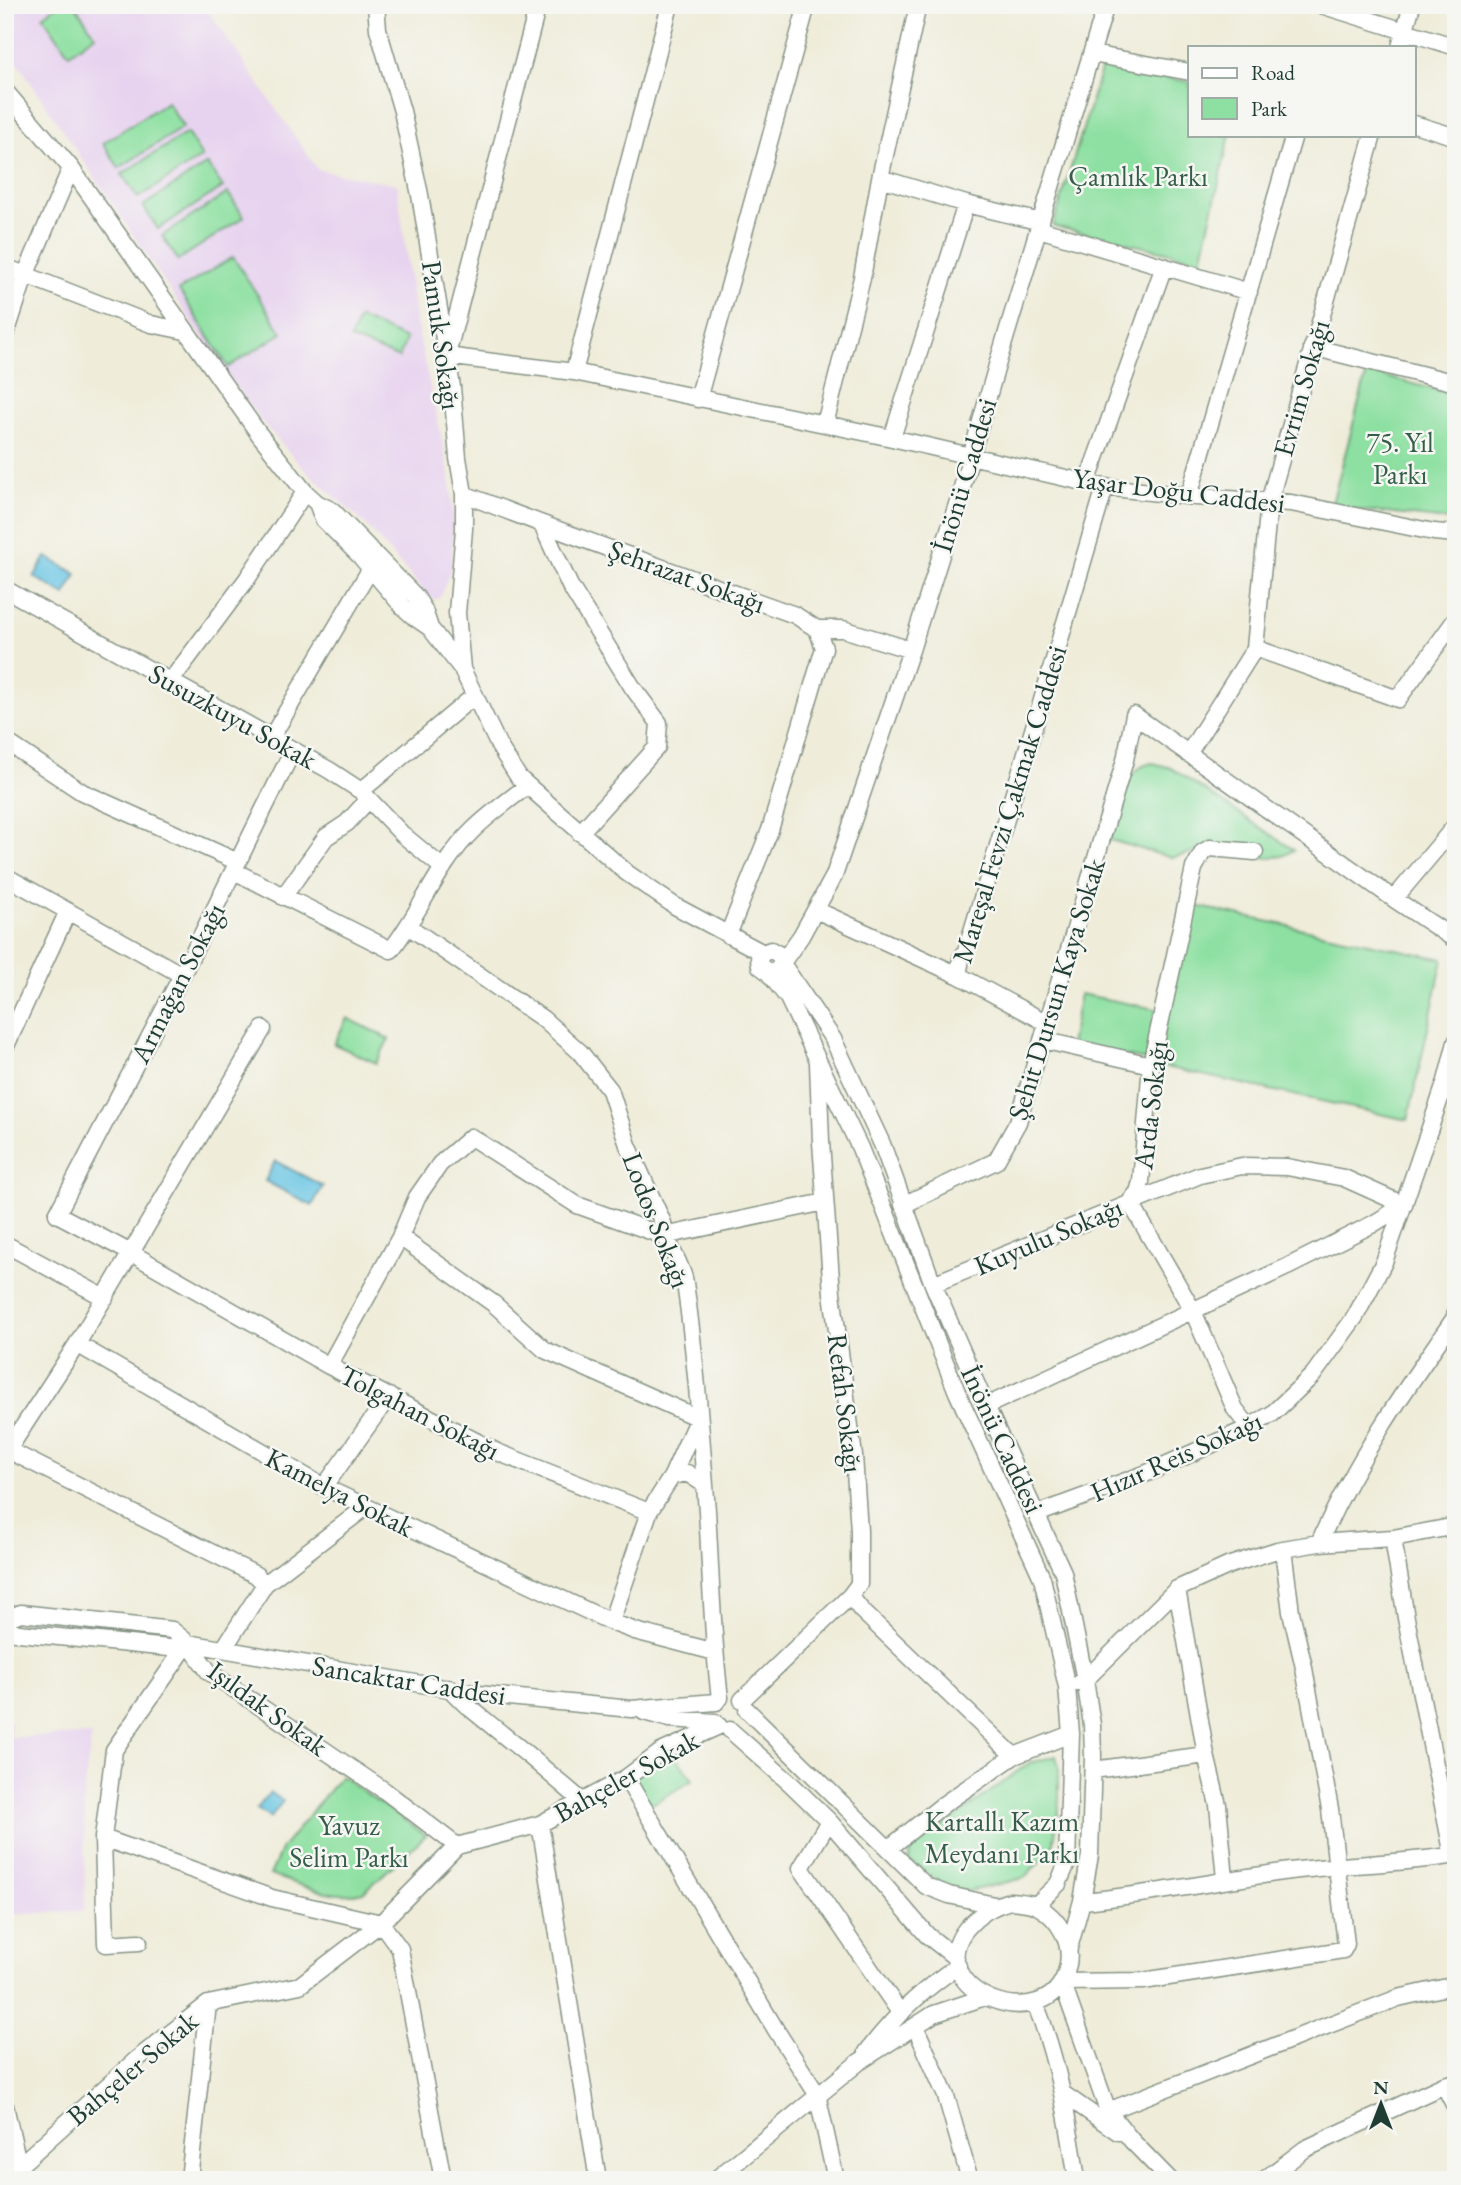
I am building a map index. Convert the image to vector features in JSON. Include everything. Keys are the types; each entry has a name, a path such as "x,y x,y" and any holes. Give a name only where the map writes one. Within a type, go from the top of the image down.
{"street":[{"name":"Pamuk Sokağı","path":"376,5 378,29 402,111 420,195 452,387 464,494 457,613 462,669"},
{"path":"446,356 538,5"},
{"path":"574,372 670,5"},
{"path":"698,399 807,5"},
{"path":"825,424 862,278 880,178 918,5"},
{"path":"1077,5 1106,7"},
{"path":"1321,5 1456,47"},
{"path":"1400,46 1412,5"},
{"name":"İnönü Caddesi","path":"765,951 759,962 762,969 775,967 801,936 834,876 911,650 1106,7"},
{"path":"1092,54 1188,72"},
{"path":"5,91 71,168 184,331 259,434 311,497 323,519 408,612 430,628 462,669 499,746 519,778 627,873 665,900 729,935 765,951 801,936"},
{"path":"1416,125 1456,137"},
{"path":"1189,496 1294,136"},
{"name":"Evrim Sokağı","path":"1255,648 1269,502 1373,136"},
{"path":"5,337 25,276 71,168"},
{"path":"880,178 1040,225 1249,292"},
{"path":"892,438 966,204"},
{"path":"1087,483 1164,266"},
{"path":"5,267 152,324 184,331"},
{"path":"1311,347 1456,383"},
{"name":"Yaşar Doğu Caddesi","path":"446,356 574,372 892,438 1104,486 1189,496 1291,503 1456,534"},
{"name":"Mareşal Fevzi Çakmak Caddesi","path":"816,910 958,975 1043,698 1104,486"},
{"name":"Şehrazat Sokağı","path":"464,494 795,615 817,629 843,629 911,650"},
{"path":"311,497 332,511 416,597 430,628"},
{"path":"170,682 311,497"},
{"path":"542,524 570,586 633,688 659,723 657,747 580,833"},
{"path":"271,738 370,568"},
{"name":"Susuzkuyu Sokak","path":"5,589 329,770 364,796 402,834 443,868"},
{"path":"1456,619 1398,699 1255,648 1188,754 1456,940"},
{"path":"729,935 769,830 824,648 817,629"},
{"path":"283,897 326,837 347,823 364,796 475,695"},
{"name":"Şehit Dursun Kaya Sokak","path":"903,1205 996,1161 1018,1122 1125,760 1133,715 1188,754"},
{"path":"5,741 82,792 236,867 283,897 391,950 443,868 472,830 527,786"},
{"name":"Armağan Sokağı","path":"57,1214 182,975 293,750"},
{"path":"1394,899 1456,825"},
{"name":"Arda Sokağı","path":"1248,1427 1235,1409 1193,1311 1130,1202 1138,1192 1141,1182 1152,1065 1194,868 1203,852 1210,848 1255,852"},
{"path":"5,876 182,975"},
{"path":"5,1048 68,911"},
{"name":"Lodos Sokağı","path":"408,926 543,1019 580,1052 610,1090 628,1145 663,1223 664,1236 684,1278 704,1484 718,1700"},
{"name":"İnönü Caddesi","path":"775,967 860,1148 957,1392 1042,1578 1067,1687 1071,1734 1067,1863 1058,1884 1036,1905"},
{"name":"İnönü Caddesi","path":"775,967 833,1039 882,1144 933,1284 1063,1572 1092,1726 1093,1770 1090,1855 1082,1901 1069,1948 1067,1972 1062,1982"},
{"path":"958,975 1047,1023"},
{"path":"263,1029 77,1344 7,1455 256,1575 265,1584"},
{"path":"1042,1040 1152,1065"},
{"name":"Hızır Reis Sokağı","path":"1037,1514 1145,1474 1248,1427 1272,1414 1313,1375 1355,1317 1384,1262 1451,1082 1456,1042"},
{"name":"Refah Sokağı","path":"817,1058 832,1293 854,1456 859,1531 859,1584 850,1596"},
{"path":"329,1366 400,1237 417,1197 440,1164 471,1138 577,1205 664,1236 825,1202"},
{"name":"Kuyulu Sokağı","path":"933,1284 1200,1175 1242,1166 1287,1167 1344,1178 1404,1205"},
{"path":"986,1406 1068,1366 1193,1311 1373,1224 1404,1205"},
{"name":"Tolgahan Sokağı","path":"57,1214 329,1366 497,1452 649,1512"},
{"path":"400,1237 494,1304 545,1350 698,1418 672,1475 649,1512 611,1622"},
{"path":"5,1244 104,1298"},
{"path":"1319,1543 1335,1505 1395,1403 1455,1318"},
{"name":"Kamelya Sokak","path":"77,1344 324,1487 611,1622 715,1652"},
{"path":"324,1487 389,1396"},
{"path":"672,1475 687,1473 704,1484"},
{"path":"224,1648 265,1584 366,1507"},
{"path":"1067,1687 1085,1680 1177,1588 1230,1565 1283,1549 1319,1543 1393,1538 1456,1526"},
{"path":"1082,1901 1159,1893 1225,1880 1336,1866 1454,1856 1406,1618 1393,1538"},
{"path":"718,1700 712,1712 721,1726 791,1784 829,1821 927,1935 957,1962 964,1980 985,1997 1020,2005 1035,2003 1045,1998 1062,1982 1143,1981 1343,1950 1346,1944 1330,1808 1291,1612 1283,1549"},
{"path":"1177,1588 1206,1755 1218,1805 1225,1880"},
{"path":"631,1709 670,1719 740,1726 744,1722 744,1705 850,1596 862,1611 1014,1756"},
{"path":"5,1619 21,1613 172,1630 188,1643"},
{"path":"5,1629 19,1633 169,1648 188,1643"},
{"name":"Sancaktar Caddesi","path":"188,1643 478,1694 631,1709"},
{"name":"Işıldak Sokak","path":"103,1838 114,1750 188,1643 209,1672 386,1791 457,1846"},
{"path":"449,1688 582,1801"},
{"path":"631,1709 718,1700 731,1695 926,1885 949,1895 994,1905"},
{"name":"Bahçeler Sokak","path":"7,2180 21,2172 136,2059 208,2004 300,1985 381,1923 457,1846 540,1824 625,1778 661,1752 721,1726"},
{"path":"888,1849 944,1804 1014,1756 1071,1734"},
{"path":"1093,1770 1206,1755"},
{"path":"625,1778 817,2094 836,2180"},
{"path":"829,1821 801,1868 901,2014"},
{"path":"540,1824 598,2180"},
{"path":"139,1942 106,1944 103,1838 272,1898 381,1923 400,1949 443,2180"},
{"path":"859,2062 878,2037 957,1962 962,1936 976,1918 994,1905 1010,1901 1036,1905 1057,1923 1069,1948"},
{"path":"1062,1982 1108,2111 1132,2141 1170,2180"},
{"path":"1108,2111 1398,1998 1456,1985"},
{"path":"715,2180 859,2062 934,2014 985,1997"},
{"path":"1035,2003 1048,2034 1077,2180"},
{"path":"189,2180 208,2004"},
{"path":"915,2026 946,2096 970,2180"},
{"path":"1264,2180 1305,2149 1450,2084 1456,2108"},
{"path":"1062,2094 1132,2141"},
{"path":"5,2106 21,2172"}],"shaded area":[{"path":"5,5 204,5 318,170 397,184 415,318 450,476 452,559 441,596 435,600 428,596 366,525 304,469 262,422 225,372 5,44"},
{"path":"5,1721 11,1721 10,1737 92,1735 84,1786 85,1911 5,1915"}],"green space":[{"path":"58,5 75,5 95,35 69,54 43,16"},
{"name":"Çamlık Parkı","path":"1102,67 1188,82 1188,136 1230,136 1201,260 1053,226"},
{"path":"167,102 183,127 119,168 103,143"},
{"path":"187,133 202,157 138,198 122,174"},
{"path":"207,164 223,187 158,229 143,206"},
{"path":"228,193 244,217 178,260 162,236"},
{"path":"233,257 282,333 228,367 179,290"},
{"path":"359,318 406,339 399,358 350,339"},
{"name":"75. Yıl Parkı","path":"1367,372 1456,395 1456,521 1331,507"},
{"path":"1153,763 1171,768 1294,850 1283,856 1267,858 1244,852 1194,852 1172,858 1107,839 1127,782 1142,766"},
{"path":"1191,905 1443,959 1408,1120 1156,1065"},
{"path":"1080,994 1156,1009 1146,1060 1070,1045"},
{"path":"347,1018 389,1039 376,1063 334,1044"},
{"path":"672,1752 693,1780 647,1807 630,1780"},
{"name":"Kartallı Kazım Meydanı Parkı","path":"1056,1756 1059,1767 1059,1808 1053,1848 1024,1878 957,1894 909,1861 911,1850 1029,1763"},
{"name":"Yavuz Selim Parkı","path":"341,1776 426,1835 364,1892 328,1893 270,1875 282,1848"}],"water":[{"path":"46,557 77,574 65,595 34,577"},
{"path":"275,1161 323,1186 312,1206 265,1181"},
{"path":"270,1792 283,1801 270,1818 257,1809"}]}
